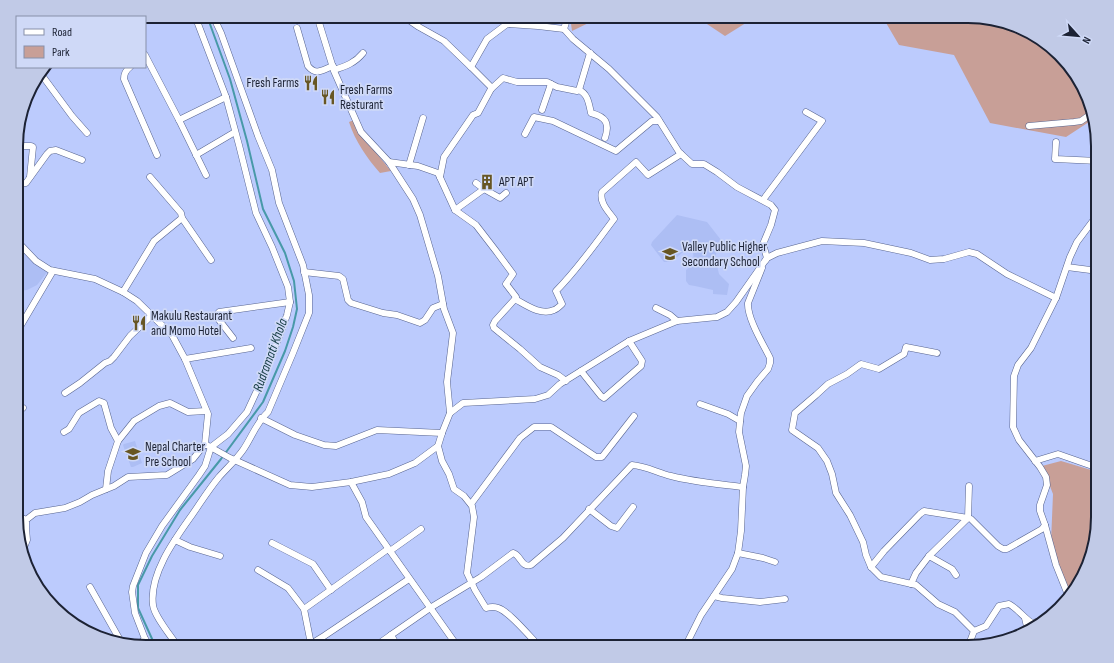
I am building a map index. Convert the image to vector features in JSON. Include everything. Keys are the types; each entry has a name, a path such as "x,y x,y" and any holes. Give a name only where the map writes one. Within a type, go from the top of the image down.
{"street":[{"path":"26,520 35,513 65,508 80,502 114,486 128,477 167,475 211,447 228,434 247,412 266,371 287,315 290,302 288,287 272,246 256,213 226,97 198,23"},
{"path":"173,640 158,618 153,606 154,584 161,564 175,540 218,478 233,459 244,449 261,418 268,412 309,313 309,295 303,265 279,203 272,170 216,23"},
{"path":"319,23 333,68 361,132 389,162 413,199 420,215 438,276 443,304 453,333 447,382 450,413 438,446 442,462 449,474 454,489 464,496 472,506 474,517 467,573 486,608 492,606 500,608 532,640"},
{"path":"414,23 444,41 491,86 491,89"},
{"path":"564,29 566,23"},
{"path":"471,67 487,39 507,24 564,29 573,39 609,69 656,117 681,154 692,164 704,164 718,172 737,187 771,204 775,210 771,225 763,244 767,258 748,303 751,319 770,358 770,363 768,369 747,396 740,421 739,432 746,466 738,553 732,569 701,615 688,640"},
{"path":"297,28 308,66 317,72 352,64 363,53"},
{"path":"578,90 590,52"},
{"path":"146,57 206,175"},
{"path":"129,68 126,70 124,79 157,155"},
{"path":"44,78 72,116 87,133"},
{"path":"440,177 444,157 473,116 478,113 491,89 503,78 517,82 547,82 557,87 583,92 589,100 591,113 602,117 605,121 607,130 605,138"},
{"path":"542,110 550,84"},
{"path":"179,120 226,97"},
{"path":"762,200 822,121 806,112"},
{"path":"1029,126 1074,122 1087,116"},
{"path":"525,134 534,117 553,121 616,151 652,121 659,121"},
{"path":"408,165 423,118"},
{"path":"196,155 235,132"},
{"path":"1056,142 1055,159 1091,161"},
{"path":"23,146 33,147 29,179"},
{"path":"23,183 29,179 50,151 56,150 82,160"},
{"path":"389,162 418,166 438,173 455,210 476,225 513,274 506,284 516,299 533,309 546,311 554,310 562,304 556,291 571,276 614,219 603,204 600,197 602,192 636,162 648,175 681,154"},
{"path":"150,177 181,213 182,218 211,260"},
{"path":"476,182 484,189 500,198 506,193"},
{"path":"455,210 484,189"},
{"path":"123,292 154,241 182,218"},
{"path":"1066,590 1056,565 1040,511 1040,505 1047,485 1046,477 1018,440 1013,427 1014,376 1018,365 1031,348 1056,298 1077,242 1091,223"},
{"path":"450,413 463,403 535,399 548,394 560,384 630,341 677,320 717,317 727,312 736,302 767,258 777,252 822,241 864,243 912,253 930,260 944,259 969,252 977,254 1007,274 1056,298"},
{"path":"23,247 36,261 53,271 95,279 123,292 137,301 172,335 208,414 211,447 205,466 162,526 146,553 133,586 132,601 145,639"},
{"path":"1067,267 1091,270"},
{"path":"23,322 53,271"},
{"path":"304,272 339,276 343,279 348,300 351,303 383,313 397,315 420,323 425,320 433,308 443,304"},
{"path":"516,299 494,321 494,328 540,367 558,374 566,381"},
{"path":"233,338 216,316 218,312 290,302"},
{"path":"656,308 677,320"},
{"path":"65,393 105,363 110,361 130,336 151,316"},
{"path":"582,371 604,398 641,366 642,361 630,341"},
{"path":"184,359 251,348"},
{"path":"936,353 906,348 904,354 879,369 861,364 847,374 828,384 795,413 792,430 818,448 827,461 832,474 836,493 850,515 863,542 871,567 881,577 916,585 938,604 955,612 974,631"},
{"path":"64,432 69,429 79,413 99,401 104,404 111,428 118,441"},
{"path":"106,489 108,471 118,441 134,421 159,406 170,403 188,412 206,411"},
{"path":"700,404 728,414 740,421"},
{"path":"471,504 520,438 534,427 551,428 596,457 602,457 634,416"},
{"path":"261,418 295,435 324,445 336,446 377,430 442,434"},
{"path":"211,447 233,459 290,485 312,487 351,482 389,474 415,462 438,446"},
{"path":"1035,461 1058,454 1091,466"},
{"path":"384,640 430,608 481,577 513,553 517,554 524,565 531,565 563,538 632,465 640,465 671,476 743,487"},
{"path":"351,482 362,502 366,517 453,640"},
{"path":"911,584 916,572 929,556 968,518 969,486"},
{"path":"589,510 611,526 617,528 633,507"},
{"path":"871,567 884,551 924,511 971,519 998,546 1003,549 1007,549 1042,529 1045,525"},
{"path":"26,520 27,540 26,542"},
{"path":"304,609 422,529"},
{"path":"175,540 190,547 220,556"},
{"path":"272,543 313,564 331,590"},
{"path":"738,553 775,562"},
{"path":"929,556 952,570 956,575"},
{"path":"258,570 288,588 304,609 310,640"},
{"path":"319,640 409,579"},
{"path":"90,587 118,637"},
{"path":"714,596 760,602 785,599"},
{"path":"971,640 974,631 986,626 1000,606 1009,604 1016,608 1031,622"},
{"path":"1025,618 1026,624"},
{"path":"391,635 394,640"}],"shaded area":[{"name":"Valley Public Higher Secondary School","path":"677,215 707,222 721,240 715,257 719,274 729,284 727,295 713,294 713,290 689,285 686,281 686,270 694,264 693,251 688,248 671,262 664,262 651,245 652,242"},
{"path":"23,250 48,271 37,285 23,290"},
{"name":"Nepal Charter Pre School","path":"135,441 142,463 131,467 123,445"}],"green space":[{"path":"571,23 589,23 572,31"},
{"path":"706,23 746,23 725,36"},
{"path":"886,23 984,24 1015,32 1043,49 1055,59 1065,71 1082,99 1089,122 1066,137 990,123 954,55 899,45"},
{"path":"354,120 356,129 391,171 380,173 366,155 358,143 349,122"},
{"path":"1061,461 1091,470 1091,525 1087,549 1082,564 1067,588 1051,542 1053,494 1042,466"}],"waterway":[{"name":"Rudramati Khola","path":"153,640 138,608 138,585 152,556 180,510 221,459 263,402 285,351 297,309 294,281 285,253 263,209 247,141 230,79 210,23"}],"place":[{"name":"Fresh Farms","path":"311,83"},
{"name":"Fresh Farms Resturant","path":"328,97"},
{"name":"APT APT","path":"487,182"},
{"name":"Valley Public Higher Secondary School","path":"670,254"},
{"name":"Makulu Restaurant and Momo Hotel","path":"139,323"},
{"name":"Nepal Charter Pre School","path":"133,454"}]}
